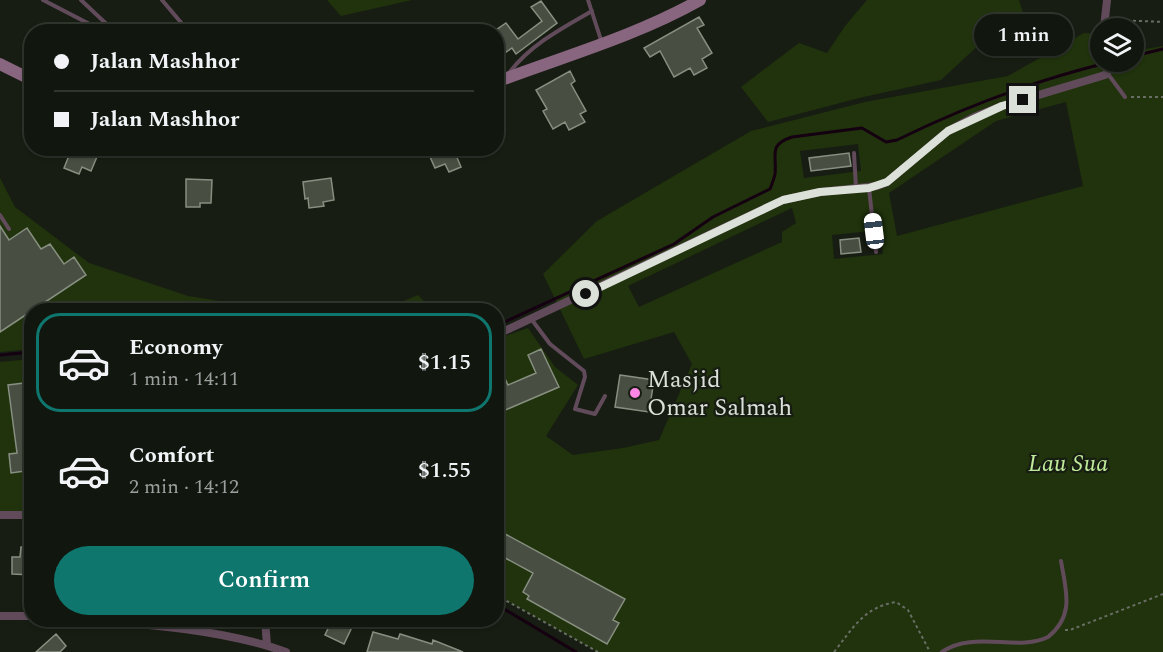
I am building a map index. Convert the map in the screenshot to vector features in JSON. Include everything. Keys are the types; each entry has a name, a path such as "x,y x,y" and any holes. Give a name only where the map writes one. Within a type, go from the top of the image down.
{"street":[{"path":"504,79 632,34 700,0"},
{"path":"1105,18 1107,0"},
{"path":"0,64 24,76"},
{"path":"504,332 783,200 820,192 869,188 887,182 948,131 974,117 1094,72"},
{"path":"0,515 24,515"},
{"path":"0,616 24,616"},
{"path":"163,627 267,645 286,652"},
{"path":"266,627 267,645"}],"lane":[{"path":"43,0 90,24"},
{"path":"81,0 106,24"},
{"path":"162,0 182,24"},
{"path":"588,0 602,44"},
{"path":"504,77 526,54 558,30 592,11"},
{"path":"1111,72 1125,97"},
{"path":"854,153 856,188"},
{"path":"869,188 876,252"},
{"path":"0,215 9,229"},
{"path":"532,320 550,344 584,371 585,377 575,409 595,414 605,396"},
{"path":"942,652 949,647 976,644 1019,647 1041,643 1058,629 1066,615 1066,594 1061,561"}],"path":[{"path":"1144,21 1163,22"},
{"path":"1125,97 1163,97"},
{"path":"1058,629 1070,630 1163,594"},
{"path":"504,599 598,652"},
{"path":"834,652 870,610 882,604 896,602 908,610 930,652"}],"green space":[{"path":"327,0 412,0 341,16"},
{"path":"867,0 1019,0 1025,19 983,41 941,80 859,98 768,122 741,87 799,43 827,53 845,26"},
{"name":"Lau Sua","path":"1084,33 1090,33 1090,72 1144,72 1144,48 1163,46 1163,652 598,652 504,599 504,336 528,328 555,367 578,385 546,436 573,455 659,440 692,364 674,332 584,359 543,274 597,221 751,131 865,102 1008,76","holes":["1066,102 1083,186 897,236 889,193 996,121","858,144 861,171 804,178 800,151","792,208 796,223 782,232 782,242 639,307 628,286","881,230 883,254 834,259 832,235"]},
{"path":"0,178 15,207 89,263 188,296 232,303 24,303 24,350 0,352"},
{"path":"418,295 426,303 399,303"},
{"path":"24,360 24,515 0,515 0,362"}],"building":[{"path":"541,1 557,23 516,54 512,48 504,54 504,24 506,23 518,39 542,21 531,7"},
{"path":"699,17 704,25 697,28 712,53 702,59 707,68 694,75 690,68 674,77 660,51 650,57 644,48"},
{"path":"570,71 575,81 571,84 586,111 580,114 585,122 569,130 565,122 553,129 543,111 547,109 536,90"},
{"path":"849,153 851,166 811,171 809,158"},
{"path":"69,156 97,156 91,171 82,167 79,174 64,168"},
{"path":"430,156 456,156 461,167 449,172 445,164 435,168"},
{"path":"331,178 334,200 323,202 324,206 309,208 308,198 305,199 303,182"},
{"path":"186,179 212,180 211,203 200,203 200,207 186,207"},
{"path":"0,226 9,240 27,228 41,249 50,244 64,264 74,257 86,275 44,303 24,303 24,316 0,332"},
{"path":"859,238 861,252 841,254 840,240"},
{"path":"541,349 559,387 504,411 504,376 508,385 536,373 528,355"},
{"name":"Masjid Omar Salmah","path":"620,375 654,380 649,412 615,407"},
{"path":"24,383 24,471 11,473 9,454 17,453 8,385"},
{"path":"504,533 625,599 613,620 619,623 607,644 527,599 529,596 523,592 533,573 504,557"},
{"path":"21,547 24,547 24,575 12,574 12,557 20,557"},
{"path":"329,627 352,627 344,644 325,635"},
{"path":"373,632 398,639 400,634 432,644 433,640 463,652 367,652"},
{"path":"56,634 66,646 60,652 36,652"}],"waterway":[{"path":"1144,54 1163,49"},
{"path":"504,322 674,244 713,217 770,189 775,174 775,151 784,140 862,128 886,142 897,140 1000,96 1090,67"},
{"path":"0,355 24,353"},
{"path":"504,609 576,652"}],"place":[{"name":"Masjid Omar Salmah","path":"635,393"}],"route":[{"path":"586,294 783,200 820,192 878,186 887,182 948,131 974,117 1023,100"}]}
